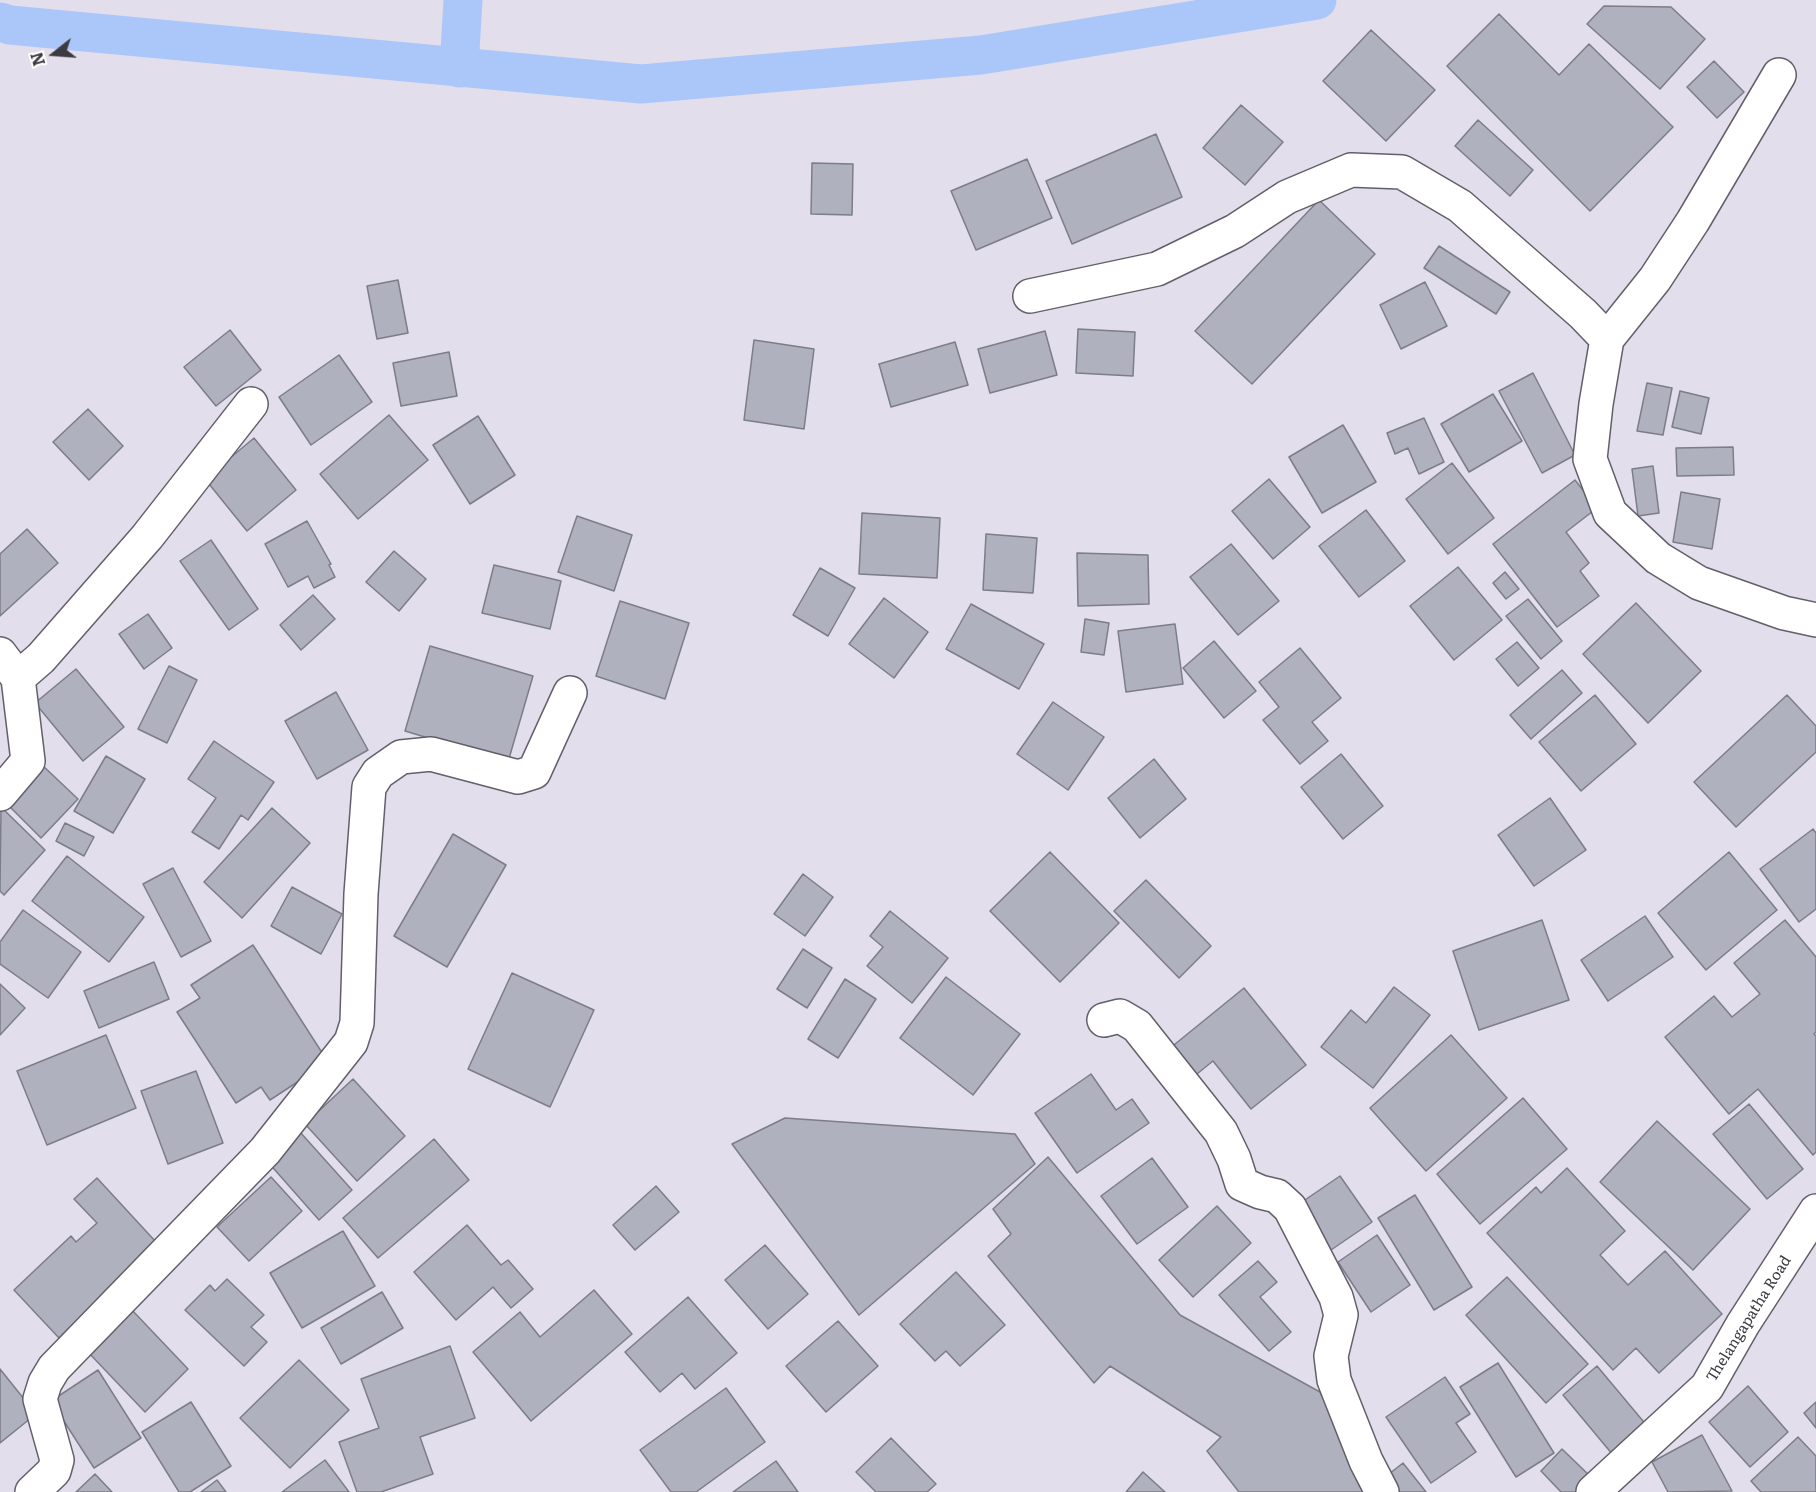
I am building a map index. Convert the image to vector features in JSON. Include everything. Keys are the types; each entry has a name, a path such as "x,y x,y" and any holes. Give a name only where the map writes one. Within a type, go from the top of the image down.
{"street":[{"path":"1779,75 1693,221 1655,279 1607,339 1590,459 1610,513 1658,558 1699,583 1784,613 1816,620"},
{"path":"1030,297 1157,269 1235,231 1287,197 1351,170 1402,171 1460,206 1583,314 1607,339"},
{"path":"0,794 28,761 9,666 41,658 147,537 251,404"},
{"path":"32,1492 54,1471 57,1460 40,1400 45,1383 54,1368 265,1151 351,1042 357,1023 361,894 369,787 378,773 401,757 431,754 518,777 534,772 570,693"},
{"path":"1104,1020 1119,1016 1137,1026 1221,1132 1234,1159 1242,1184 1260,1192 1278,1196 1290,1208 1336,1297 1341,1315 1331,1356 1334,1380 1366,1461 1382,1492"},
{"name":"Thelangapatha Road","path":"1593,1492 1707,1387 1743,1324 1816,1211"}],"building":[{"path":"1604,6 1671,7 1705,39 1660,89 1587,24"},
{"path":"1499,14 1559,75 1589,44 1673,127 1590,211 1447,66"},
{"path":"1371,30 1435,90 1386,141 1323,81"},
{"path":"1714,61 1744,92 1717,118 1687,87"},
{"path":"1241,105 1283,142 1245,185 1203,148"},
{"path":"1478,120 1533,170 1510,196 1455,146"},
{"path":"1156,134 1182,197 1072,244 1046,181"},
{"path":"1027,159 1052,218 976,250 951,191"},
{"path":"812,163 853,164 852,215 811,214"},
{"path":"1319,200 1375,254 1252,384 1195,331"},
{"path":"1439,246 1510,292 1496,314 1424,268"},
{"path":"398,280 408,333 377,339 367,286"},
{"path":"1425,282 1447,326 1401,349 1380,305"},
{"path":"1078,329 1135,332 1133,376 1076,373"},
{"path":"230,330 261,370 216,406 184,367"},
{"path":"1045,331 1057,375 990,393 978,349"},
{"path":"754,340 814,349 804,429 744,420"},
{"path":"955,342 968,385 891,407 879,364"},
{"path":"449,352 457,396 401,406 393,363"},
{"path":"339,355 372,402 311,445 279,397"},
{"path":"1533,373 1575,455 1542,473 1499,391"},
{"path":"1647,383 1672,388 1663,435 1637,431"},
{"path":"1680,391 1709,398 1701,434 1672,427"},
{"path":"1493,394 1522,441 1469,472 1441,424"},
{"path":"88,409 123,446 89,480 53,442"},
{"path":"389,415 428,460 358,519 320,474"},
{"path":"478,416 515,475 470,504 433,445"},
{"path":"1424,418 1444,462 1419,474 1408,448 1395,454 1387,433"},
{"path":"1343,425 1376,482 1322,513 1289,457"},
{"path":"254,438 296,490 247,531 205,479"},
{"path":"1733,447 1734,475 1677,476 1676,448"},
{"path":"1452,463 1494,518 1448,554 1406,499"},
{"path":"1653,466 1659,513 1638,516 1632,469"},
{"path":"1269,479 1310,527 1273,559 1232,511"},
{"path":"1575,480 1597,508 1566,532 1589,563 1580,571 1599,596 1557,627 1493,544"},
{"path":"1681,492 1720,499 1712,549 1673,542"},
{"path":"1366,510 1405,561 1359,597 1319,546"},
{"path":"862,513 940,518 937,578 859,574"},
{"path":"577,516 632,535 614,591 558,572"},
{"path":"307,521 331,564 329,565 335,577 314,588 308,576 288,587 265,544"},
{"path":"27,529 58,563 0,616 0,554"},
{"path":"986,534 1037,538 1033,593 983,590"},
{"path":"211,540 258,609 229,630 180,561"},
{"path":"1231,544 1279,601 1238,635 1190,577"},
{"path":"394,551 426,579 399,611 366,582"},
{"path":"1077,553 1148,555 1149,604 1078,606"},
{"path":"494,565 561,581 550,629 482,613"},
{"path":"1458,567 1502,620 1454,660 1410,606"},
{"path":"820,568 855,588 828,636 793,615"},
{"path":"1505,572 1519,589 1506,599 1493,583"},
{"path":"313,595 335,619 301,650 280,625"},
{"path":"884,598 928,632 894,678 849,644"},
{"path":"1528,599 1562,641 1541,659 1506,616"},
{"path":"620,601 689,623 665,699 596,676"},
{"path":"1636,603 1701,671 1648,723 1583,654"},
{"path":"971,604 1044,644 1019,689 946,649"},
{"path":"148,614 172,648 144,669 119,634"},
{"path":"1085,619 1109,623 1104,655 1081,652"},
{"path":"1175,624 1183,684 1126,692 1118,631"},
{"path":"1214,641 1256,691 1224,718 1183,668"},
{"path":"1517,642 1539,668 1518,686 1496,659"},
{"path":"430,646 533,676 508,762 405,731"},
{"path":"1300,648 1341,698 1312,722 1328,741 1300,764 1263,720 1279,707 1259,682"},
{"path":"169,666 197,680 167,743 138,729"},
{"path":"76,669 124,727 83,761 35,703"},
{"path":"1562,670 1582,693 1531,739 1510,715"},
{"path":"336,692 368,750 317,779 285,721"},
{"path":"1595,695 1636,744 1581,791 1539,742"},
{"path":"1787,695 1816,726 1816,752 1736,827 1694,782"},
{"path":"1053,702 1104,737 1068,790 1017,754"},
{"path":"214,741 274,782 248,820 241,815 219,849 192,832 216,798 188,779"},
{"path":"1341,754 1383,806 1343,839 1301,787"},
{"path":"106,756 145,779 113,833 74,811"},
{"path":"1154,759 1186,799 1140,838 1108,798"},
{"path":"41,764 78,799 41,838 5,802"},
{"path":"1550,798 1586,850 1534,886 1498,835"},
{"path":"1,807 45,850 4,895 0,891"},
{"path":"272,808 310,843 242,918 204,882"},
{"path":"65,823 94,837 84,856 56,841"},
{"path":"1813,829 1816,833 1816,909 1799,922 1760,869"},
{"path":"453,834 506,865 447,967 394,936"},
{"path":"1050,852 1119,923 1060,982 990,911"},
{"path":"1729,852 1777,910 1706,970 1658,913"},
{"path":"67,856 144,917 109,962 32,901"},
{"path":"173,868 211,941 181,957 143,884"},
{"path":"803,874 833,897 805,936 774,914"},
{"path":"1146,880 1211,946 1179,978 1114,911"},
{"path":"292,887 342,914 321,954 271,926"},
{"path":"23,910 81,952 48,998 0,964 0,942"},
{"path":"890,911 948,958 912,1003 867,966 883,947 870,936"},
{"path":"1645,916 1673,957 1608,1001 1581,960"},
{"path":"1542,920 1569,1000 1479,1030 1453,951"},
{"path":"1785,920 1816,957 1816,1032 1814,1034 1816,1036 1816,1152 1813,1155 1758,1089 1729,1114 1665,1037 1714,996 1732,1017 1760,994 1734,963"},
{"path":"253,945 328,1062 270,1100 261,1087 236,1103 177,1012 200,998 191,985"},
{"path":"803,949 832,968 807,1008 777,989"},
{"path":"154,962 169,999 99,1028 84,991"},
{"path":"512,973 594,1010 550,1107 468,1069"},
{"path":"946,977 1020,1034 973,1095 900,1038"},
{"path":"845,979 876,999 838,1058 808,1039"},
{"path":"0,984 25,1008 0,1035"},
{"path":"1394,987 1430,1015 1373,1088 1321,1047 1351,1010 1366,1023"},
{"path":"1244,988 1306,1065 1251,1109 1213,1061 1192,1078 1169,1049"},
{"path":"106,1035 136,1108 47,1145 17,1071"},
{"path":"1451,1035 1507,1098 1426,1171 1370,1108"},
{"path":"196,1071 223,1143 168,1164 141,1091"},
{"path":"1091,1074 1116,1110 1132,1099 1149,1123 1077,1173 1035,1113"},
{"path":"353,1079 405,1136 357,1181 305,1124"},
{"path":"1523,1098 1567,1149 1480,1224 1437,1174"},
{"path":"1749,1104 1803,1169 1767,1199 1713,1134"},
{"path":"785,1118 1015,1134 1035,1164 859,1315 732,1144"},
{"path":"1657,1121 1750,1209 1693,1270 1600,1182"},
{"path":"300,1132 352,1190 319,1220 267,1161"},
{"path":"434,1139 469,1180 378,1258 343,1218"},
{"path":"1048,1157 1180,1315 1320,1392 1370,1492 1239,1492 1207,1451 1221,1437 1110,1366 1094,1383 988,1256 1011,1234 993,1209"},
{"path":"1152,1158 1188,1207 1137,1244 1101,1196"},
{"path":"1567,1168 1625,1231 1600,1255 1628,1285 1665,1251 1722,1314 1659,1373 1636,1348 1613,1370 1487,1233 1536,1187 1541,1193"},
{"path":"1340,1176 1372,1222 1331,1250 1299,1204"},
{"path":"271,1177 302,1211 249,1261 217,1227"},
{"path":"97,1178 156,1242 59,1338 14,1290 71,1236 76,1242 97,1223 74,1199"},
{"path":"656,1186 679,1212 635,1250 613,1225"},
{"path":"1415,1195 1472,1287 1434,1310 1378,1218"},
{"path":"1217,1206 1251,1243 1193,1297 1159,1260"},
{"path":"467,1225 501,1265 508,1260 533,1289 511,1308 493,1287 456,1320 414,1272"},
{"path":"343,1231 375,1286 302,1328 270,1273"},
{"path":"1377,1235 1410,1285 1371,1312 1338,1262"},
{"path":"765,1245 808,1294 768,1329 725,1280"},
{"path":"1258,1261 1277,1282 1260,1297 1291,1332 1269,1351 1219,1295"},
{"path":"956,1272 1005,1325 960,1366 946,1351 935,1361 900,1324"},
{"path":"1507,1277 1588,1364 1546,1403 1466,1315"},
{"path":"227,1279 264,1315 251,1327 267,1342 244,1366 185,1310 210,1285 215,1291"},
{"path":"594,1290 632,1334 531,1421 473,1352 520,1312 540,1337"},
{"path":"382,1292 403,1328 341,1364 321,1328"},
{"path":"688,1297 737,1353 695,1389 682,1373 660,1392 625,1352"},
{"path":"131,1309 188,1369 145,1412 87,1351"},
{"path":"838,1321 878,1366 826,1412 786,1366"},
{"path":"450,1346 475,1418 420,1437 433,1474 381,1492 357,1492 339,1442 379,1428 361,1379"},
{"path":"299,1360 349,1410 290,1468 240,1418"},
{"path":"1498,1363 1554,1453 1516,1477 1460,1387"},
{"path":"1597,1366 1648,1427 1613,1455 1563,1395"},
{"path":"0,1369 36,1414 0,1443"},
{"path":"98,1370 141,1438 94,1468 51,1401"},
{"path":"1445,1377 1470,1414 1456,1423 1476,1452 1431,1483 1386,1417"},
{"path":"1748,1386 1788,1432 1750,1467 1709,1422"},
{"path":"726,1388 765,1442 696,1492 671,1492 640,1450"},
{"path":"191,1402 231,1466 190,1492 179,1492 142,1432"},
{"path":"1816,1402 1816,1428 1804,1413"},
{"path":"1702,1435 1732,1491 1668,1492 1652,1462"},
{"path":"1798,1437 1816,1456 1816,1492 1761,1492 1751,1481"},
{"path":"891,1438 936,1484 927,1492 876,1492 856,1472"},
{"path":"1562,1449 1591,1477 1576,1492 1561,1492 1541,1471"},
{"path":"325,1460 349,1492 282,1492"},
{"path":"776,1461 798,1492 733,1492"},
{"path":"1403,1463 1426,1492 1388,1492 1380,1481"},
{"path":"1143,1472 1165,1492 1126,1492"},
{"path":"95,1474 112,1492 76,1492"},
{"path":"217,1480 226,1492 201,1492"}],"waterway":[{"path":"459,68 463,0"},
{"path":"0,22 10,25 641,84 981,55 1317,0"}]}
